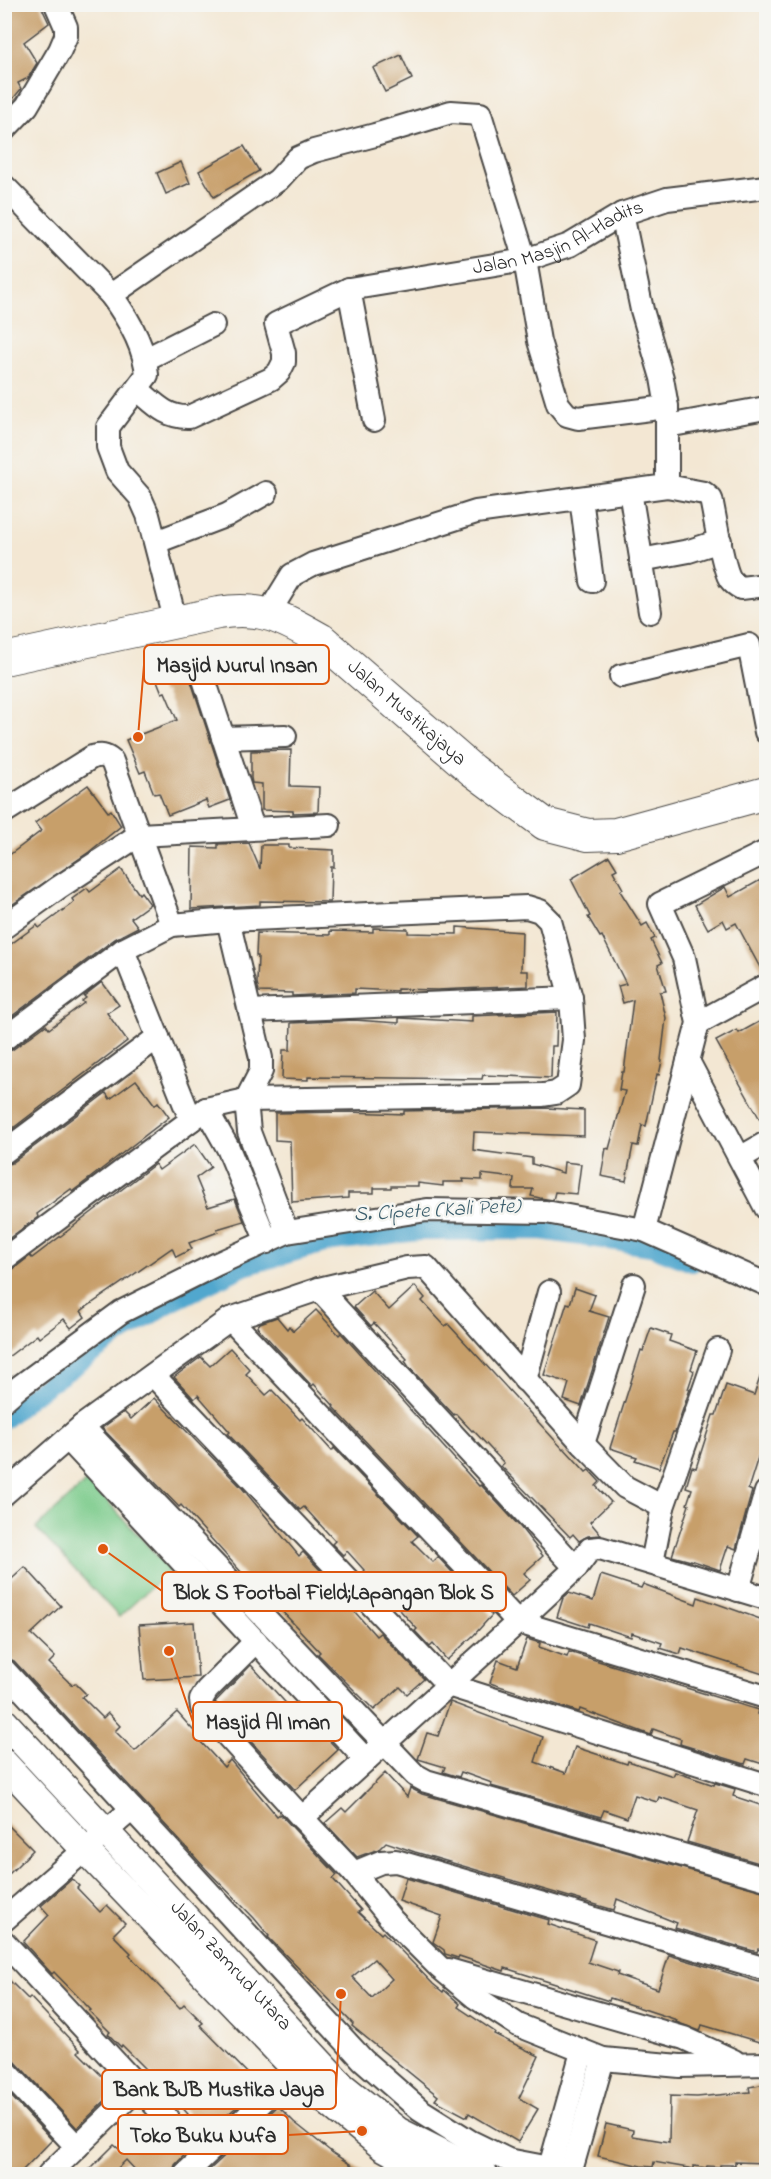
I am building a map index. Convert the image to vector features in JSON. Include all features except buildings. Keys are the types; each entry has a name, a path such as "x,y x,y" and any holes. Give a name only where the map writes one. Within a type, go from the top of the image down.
{"main road":[{"name":"Jalan Mustikajaya","path":"4,659 236,610 253,610 296,625 322,640 472,770 545,824 588,835 616,834 766,793"}],"street":[{"path":"4,130 27,106 60,50 66,27 56,4"},
{"path":"111,296 278,180 298,158 314,151 451,112 480,114 525,260 539,341 558,404 567,415 578,418 667,417 766,408"},
{"path":"4,186 111,296 125,314 146,359 147,375 116,413 108,427 108,447 117,471 140,497 144,506 156,542 176,623"},
{"name":"Jalan Masjin Al-Hadits","path":"137,389 164,412 177,418 189,417 272,380 284,363 284,353 276,324 349,289 525,260 570,245 622,214 668,199 766,187"},
{"path":"622,214 642,310 662,378 667,417 667,486"},
{"path":"349,289 374,420"},
{"path":"146,359 213,325"},
{"path":"268,614 292,575 314,564 476,512 667,486 704,493 711,499 729,578 741,588 766,585"},
{"path":"630,491 650,612"},
{"path":"156,542 227,515 266,493"},
{"path":"581,498 592,580"},
{"path":"641,560 689,551 720,541"},
{"path":"621,676 748,645 766,732"},
{"path":"198,661 253,828"},
{"path":"223,738 285,736"},
{"path":"4,812 92,757 107,756 112,761 172,925"},
{"path":"4,927 58,888 140,835 329,825"},
{"path":"644,1230 698,1023 684,958 660,904 766,852"},
{"path":"4,1039 123,950 172,925 228,920 527,907 540,911 550,921 571,998 574,1040 568,1085 556,1093 531,1096 246,1100 198,1114 4,1259"},
{"path":"228,920 261,1058 261,1071 246,1100 249,1132 287,1232"},
{"path":"123,950 158,1037 198,1114 228,1148 267,1242"},
{"path":"698,1023 766,986"},
{"path":"249,1011 571,998"},
{"path":"4,1152 158,1037"},
{"path":"688,1060 766,1208"},
{"path":"740,1158 766,1143"},
{"path":"4,1400 121,1312 287,1232 427,1209 546,1212 644,1230 766,1284"},
{"path":"4,1494 75,1432 230,1319 318,1289 407,1268 426,1267 525,1380 625,1487 663,1507"},
{"path":"583,1444 634,1285"},
{"path":"318,1289 576,1568"},
{"path":"525,1380 549,1292"},
{"path":"230,1319 519,1622 766,1697"},
{"path":"652,1563 663,1507 718,1350"},
{"path":"153,1375 448,1685 766,1785"},
{"path":"75,1432 256,1641 366,1760"},
{"path":"75,1432 415,1775 426,1781 766,1879"},
{"path":"738,1590 766,1492"},
{"path":"302,1818 519,1622 576,1568 590,1549 600,1548 766,1598"},
{"path":"256,1641 207,1690 201,1700 202,1708 354,1873 392,1920 439,1967 475,1997 518,2025 592,2056 680,2066 766,2064"},
{"path":"4,1670 363,2060 420,2110 471,2142 508,2160 556,2172 592,2056"},
{"name":"Jalan Zamrud Utara","path":"4,1722 286,2026 324,2099 383,2147 432,2175"},
{"name":"Jalan Zamrud Utara","path":"4,1763 85,1850 304,2062 342,2086 398,2131 484,2175"},
{"path":"4,1920 132,1809"},
{"path":"354,1873 381,1862 396,1862 766,1969"},
{"path":"4,1942 167,2118"},
{"path":"439,1967 684,2038 739,2064"},
{"path":"286,2026 310,2002"},
{"path":"184,2175 304,2062"},
{"path":"4,2069 77,2148"},
{"path":"49,2175 139,2087"}],"green space":[{"path":"88,1480 170,1570 119,1617 36,1528"}],"waterway":[{"name":"S. Cipete (Kali Pete)","path":"4,1419 31,1396 115,1337 169,1303 244,1266 332,1241 418,1231 541,1230 651,1246 692,1262"}],"place":[{"name":"Masjid Nurul Insan","path":"138,737"},
{"name":"Blok S Footbal Field;Lapangan Blok S","path":"103,1549"},
{"name":"Masjid Al Iman","path":"169,1651"},
{"name":"Bank BJB Mustika Jaya","path":"341,1994"},
{"name":"Toko Buku Nufa","path":"362,2131"}]}
